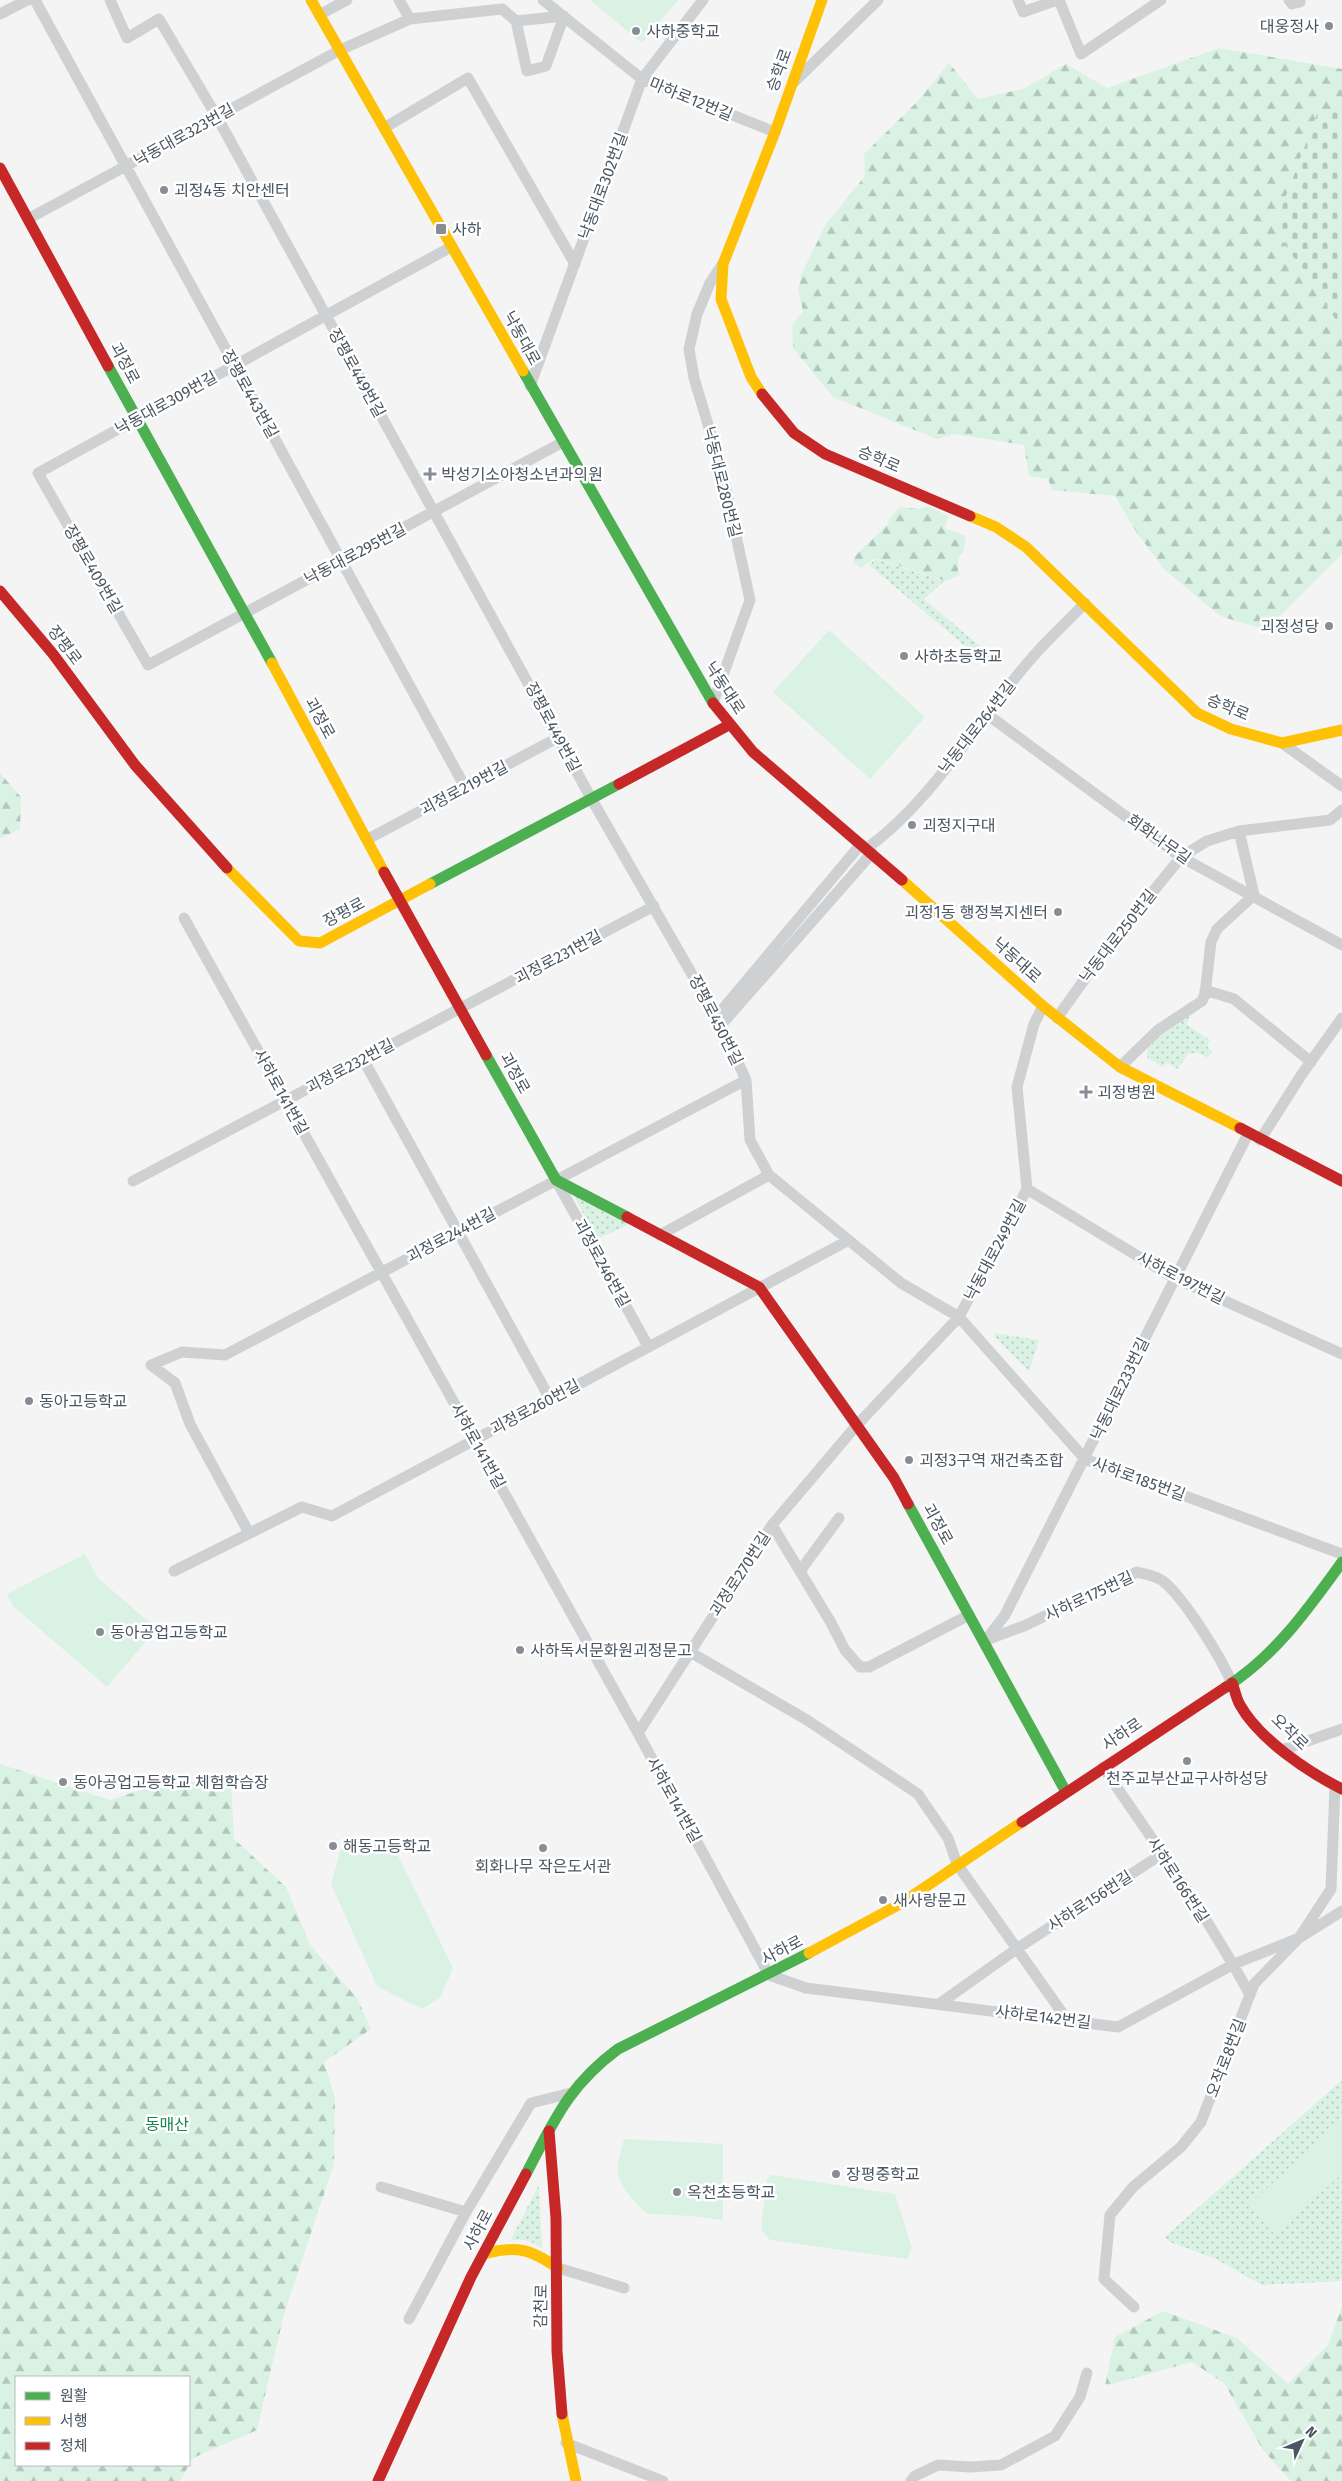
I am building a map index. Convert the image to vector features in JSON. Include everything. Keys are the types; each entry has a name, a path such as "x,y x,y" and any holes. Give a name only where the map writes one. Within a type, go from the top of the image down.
{"main road":[{"name":"낙동대로","path":"311,0 712,703 729,725 753,752 1043,1006 1120,1067 1342,1181"},
{"name":"승학로","path":"822,0 775,132 722,264 721,299 751,377 768,403 794,433 825,454 996,527 1026,547 1197,713 1231,728 1282,743 1342,730"},
{"name":"괴정로","path":"0,168 368,839 400,901 556,1180 759,1287 894,1478 969,1615 985,1640 1066,1792"},
{"name":"장평로","path":"0,590 137,766 198,836 299,941 320,943 729,725"},
{"name":"사하로","path":"378,2481 484,2254 571,2092 594,2067 618,2050 769,1975 886,1912 1171,1720 1232,1683 1263,1660 1285,1636 1308,1609 1342,1562"},
{"name":"오작로","path":"1232,1683 1242,1707 1282,1750 1296,1762 1338,1788"},
{"name":"감천로","path":"549,2131 556,2170 557,2339 566,2443 576,2481"},
{"path":"484,2254 509,2248 524,2248 533,2251 558,2268"}],"street":[{"path":"0,14 27,0"},
{"name":"장평로443번길","path":"35,0 465,788"},
{"name":"장평로449번길","path":"110,0 127,38 159,19 217,117 591,798"},
{"path":"319,15 347,0"},
{"path":"399,0 410,20"},
{"name":"마하로12번길","path":"543,0 642,79 775,132"},
{"name":"낙동대로302번길","path":"530,386 642,79 703,0"},
{"path":"791,85 878,0"},
{"path":"1018,0 1023,12 1058,0 1081,54 1161,0"},
{"path":"1289,0 1292,4 1300,2 1300,0"},
{"name":"낙동대로323번길","path":"28,219 340,50 410,20 479,5 502,9 516,21"},
{"path":"564,16 546,66 527,71 516,21 564,16"},
{"path":"384,128 468,78 575,264"},
{"name":"낙동대로309번길","path":"38,473 451,246"},
{"name":"낙동대로280번길","path":"712,703 750,600 722,471 694,378 689,349 697,314 710,283 722,264"},
{"name":"낙동대로295번길","path":"148,665 563,442"},
{"name":"장평로409번길","path":"38,473 148,665"},
{"name":"낙동대로264번길","path":"719,1021 866,849 891,831 988,715 1030,660 1085,603"},
{"name":"회화나무길","path":"988,715 1180,856 1342,945"},
{"name":"괴정로219번길","path":"368,839 559,737"},
{"path":"1282,743 1342,786"},
{"name":"장평로450번길","path":"591,798 719,1021 746,1080 750,1140 769,1175 901,1283 959,1317"},
{"path":"1180,856 1207,841 1239,831 1330,820 1342,810"},
{"path":"1120,1067 1158,1030 1202,1001 1211,942 1216,929 1254,895 1239,831"},
{"name":"낙동대로250번길","path":"1057,1018 1104,952 1180,856"},
{"name":"괴정로231번길","path":"461,1008 654,906"},
{"name":"사하로141번길","path":"184,918 638,1733 769,1975"},
{"path":"1205,990 1234,999 1311,1062"},
{"name":"낙동대로249번길","path":"856,1426 959,1317 1027,1189 1017,1087 1034,1024 1043,1006"},
{"name":"괴정로232번길","path":"133,1181 461,1008"},
{"path":"1260,1140 1342,1018"},
{"path":"363,1059 550,1399"},
{"name":"괴정로244번길","path":"249,1533 190,1424 175,1383 151,1365 182,1352 225,1355 746,1080"},
{"name":"낙동대로233번길","path":"985,1640 1005,1615 1248,1134"},
{"path":"660,1235 769,1175"},
{"name":"괴정로246번길","path":"556,1180 648,1346"},
{"name":"사하로197번길","path":"1027,1189 1174,1278 1342,1354"},
{"path":"759,1287 849,1240"},
{"name":"괴정로260번길","path":"174,1571 302,1507 332,1516 759,1287"},
{"name":"사하로185번길","path":"959,1317 1085,1459 1342,1554"},
{"name":"괴정로270번길","path":"638,1733 772,1524 856,1426"},
{"path":"800,1571 839,1518"},
{"path":"772,1524 845,1650 860,1667 869,1667 969,1615"},
{"name":"사하로175번길","path":"985,1640 1024,1626 1137,1572 1162,1579 1178,1598 1222,1662 1232,1683"},
{"path":"690,1652 807,1720 918,1794 948,1838 957,1864 1068,2021"},
{"path":"1282,1750 1342,1729"},
{"name":"사하로166번길","path":"1103,1767 1234,1964 1250,1994"},
{"name":"오작로8번길","path":"1134,2307 1104,2279 1110,2215 1133,2187 1181,2147 1201,2122 1254,1984 1299,1938 1336,1890 1338,1788"},
{"name":"사하로156번길","path":"939,2004 1018,1948 1162,1854"},
{"path":"1299,1938 1342,1911"},
{"name":"사하로142번길","path":"769,1975 806,1988 1118,2027 1234,1964 1299,1938"},
{"path":"409,2319 466,2212 531,2102 571,2092"},
{"path":"381,2187 466,2212"},
{"path":"558,2268 624,2288"},
{"path":"911,2481 915,2476 938,2465 970,2468 1001,2465 1055,2436 1080,2396 1087,2373"},
{"path":"566,2443 663,2481"}],"green space":[{"path":"590,0 678,0 642,43"},
{"path":"1219,48 1342,69 1342,109 1317,114 1274,228 1342,329 1342,554 1266,630 1220,616 1165,570 1137,533 1115,496 1052,490 1048,479 1029,476 1024,445 955,434 937,439 833,397 793,348 792,325 803,311 798,290 802,273 826,224 865,176 864,154 918,101 949,63 978,99 1023,89 1066,64 1107,88"},
{"path":"1342,109 1342,329 1274,228 1317,114"},
{"path":"928,506 949,516 944,528 966,536 963,553 958,557 958,572 960,575 946,581 875,558 861,568 853,562 855,556 888,524 889,519 900,507 919,509"},
{"path":"876,559 944,581 924,599 990,655 985,663 869,565"},
{"path":"829,630 925,717 870,779 773,692"},
{"path":"0,773 21,797 20,829 0,839"},
{"path":"1187,1016 1190,1018 1186,1024 1210,1040 1207,1046 1212,1052 1207,1057 1198,1053 1189,1053 1177,1069 1167,1063 1162,1067 1147,1057 1148,1050 1155,1038"},
{"path":"567,1183 636,1221 597,1239"},
{"path":"995,1333 1039,1340 1029,1371 994,1336"},
{"path":"85,1554 97,1577 157,1629 107,1687 13,1606 7,1594"},
{"name":"동매산","path":"0,1764 110,1800 166,1782 231,1782 234,1839 286,1887 310,1945 357,1998 371,2029 324,2062 335,2098 334,2164 284,2314 257,2430 193,2458 190,2463 190,2376 15,2376 15,2466 188,2466 180,2481 0,2481"},
{"path":"390,1839 453,1968 440,1998 422,2009 377,1986 331,1884 341,1849"},
{"path":"1342,2080 1342,2281 1262,2285 1216,2259 1170,2242 1165,2237"},
{"path":"1342,2121 1342,2174 1274,2234 1248,2205"},
{"path":"624,2139 723,2144 723,2220 692,2216 647,2214 632,2199 620,2180 618,2164"},
{"path":"772,2175 895,2194 912,2248 907,2259 770,2240 761,2229 767,2179"},
{"path":"539,2185 542,2249 528,2241 510,2241"},
{"path":"1342,2306 1342,2481 1291,2481 1263,2450 1224,2383 1192,2362 1105,2386 1115,2337 1163,2311 1237,2338 1288,2384 1328,2345"}],"traffic: fast":[{"path":"108,366 272,663"},
{"path":"523,371 713,703"},
{"path":"430,884 619,784"},
{"path":"486,1055 556,1180 627,1217"},
{"path":"908,1504 1066,1792"},
{"path":"1226,1687 1260,1661 1290,1630 1342,1562"},
{"path":"526,2174 554,2121 574,2091 586,2077 618,2049 809,1953"}],"traffic: slow":[{"path":"311,0 523,371"},
{"path":"762,394 751,377 721,299 723,264 775,132 822,0"},
{"path":"970,516 996,527 1026,547 1197,713 1231,729 1282,743 1342,730"},
{"path":"272,663 384,872"},
{"path":"227,868 299,941 320,943 430,884"},
{"path":"902,880 1043,1006 1120,1067 1240,1128"},
{"path":"809,1953 900,1904 1022,1822"},
{"path":"484,2254 515,2249 523,2250 558,2268"},
{"path":"562,2414 576,2481"}],"traffic: jam":[{"path":"0,168 108,366"},
{"path":"762,394 794,433 825,454 970,516"},
{"path":"0,591 53,654 135,765 227,868"},
{"path":"713,703 753,752 902,880"},
{"path":"619,784 729,725"},
{"path":"384,872 486,1055"},
{"path":"1240,1128 1342,1181"},
{"path":"627,1217 759,1287 894,1478 908,1504"},
{"path":"1232,1683 1237,1700 1248,1718 1259,1730 1300,1764 1342,1789"},
{"path":"1022,1822 1226,1687"},
{"path":"549,2131 556,2218 557,2351 562,2414"},
{"path":"378,2481 471,2277 526,2174"}],"place":[{"name":"대웅정사","path":"1329,26"},
{"name":"사하중학교","path":"636,31"},
{"name":"괴정4동 치안센터","path":"164,190"},
{"name":"사하","path":"441,229"},
{"name":"박성기소아청소년과의원","path":"430,474"},
{"name":"괴정성당","path":"1329,626"},
{"name":"사하초등학교","path":"904,656"},
{"name":"괴정지구대","path":"912,825"},
{"name":"괴정1동 행정복지센터","path":"1058,912"},
{"name":"괴정병원","path":"1086,1092"},
{"name":"동아고등학교","path":"29,1401"},
{"name":"괴정3구역 재건축조합","path":"909,1460"},
{"name":"동아공업고등학교","path":"100,1632"},
{"name":"사하독서문화원괴정문고","path":"520,1650"},
{"name":"천주교부산교구사하성당","path":"1187,1761"},
{"name":"동아공업고등학교 체험학습장","path":"63,1782"},
{"name":"해동고등학교","path":"333,1846"},
{"name":"회화나무 작은도서관","path":"543,1848"},
{"name":"새사랑문고","path":"883,1900"},
{"name":"장평중학교","path":"836,2174"},
{"name":"옥천초등학교","path":"677,2192"}]}
